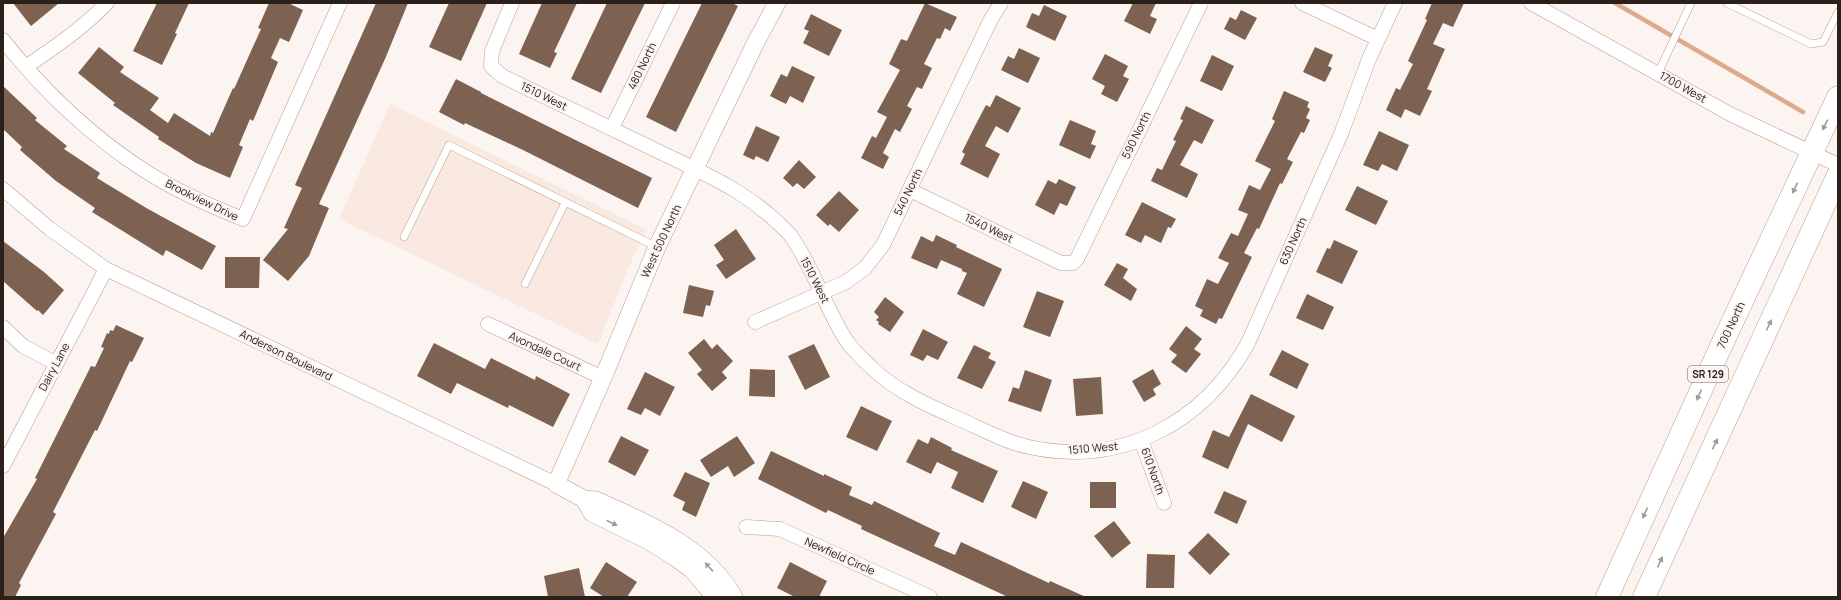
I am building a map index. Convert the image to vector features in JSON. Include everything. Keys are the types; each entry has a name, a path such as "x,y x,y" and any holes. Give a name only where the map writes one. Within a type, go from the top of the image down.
{"main road":[{"name":"700 North","path":"1607,597 1838,97"},
{"name":"SR 129","path":"1644,597 1838,175"}],"street":[{"path":"26,66 53,49 95,16 107,3"},
{"name":"Brookview Drive","path":"3,40 46,89 75,116 142,169 213,207 243,220 340,3"},
{"name":"1510 West","path":"512,3 492,51 491,66 502,76 720,181 758,204 790,235 812,272 832,315 847,342 875,371 905,393 1005,440 1029,447 1065,451 1100,450 1129,445 1141,440"},
{"name":"480 North","path":"612,128 673,3"},
{"name":"West 500 North","path":"556,484 657,247 757,40 777,3"},
{"name":"540 North","path":"755,322 846,282 865,268 883,245 991,19 1001,3"},
{"name":"590 North","path":"1069,264 1076,259 1201,3"},
{"path":"1302,3 1378,39"},
{"name":"630 North","path":"1141,440 1157,433 1183,417 1203,402 1221,384 1236,364 1248,343 1341,134 1378,39 1395,3"},
{"name":"1700 West","path":"1531,3 1730,114 1838,165"},
{"name":"Anderson Boulevard","path":"3,189 50,229 106,269 556,484 584,499 596,500 670,535 703,560 720,578 734,597"},
{"name":"1540 West","path":"910,190 1060,263 1069,264"},
{"name":"Dairy Lane","path":"3,466 55,363 106,269"},
{"name":"Avondale Court","path":"488,324 602,378"},
{"path":"3,327 23,346 55,363"},
{"name":"610 North","path":"1141,440 1164,503"},
{"name":"Anderson Boulevard","path":"584,499 592,514 649,541 676,558 692,570 715,597"},
{"name":"Newfield Circle","path":"746,527 780,529 930,597"}],"lane":[{"path":"1658,73 1691,3"},
{"path":"1727,3 1811,44 1823,42 1838,12"},
{"path":"404,237 449,145 657,247"},
{"path":"525,284 565,203"}],"shaded area":[{"path":"390,104 647,230 631,262 598,344 339,219"}],"building":[{"path":"13,3 59,3 31,26"},
{"path":"157,3 189,3 175,33 177,34 162,65 133,51"},
{"path":"269,3 288,3 303,10 289,42 280,38 271,58 278,62 253,121 250,119 239,145 243,147 230,178 196,163 158,139 159,137 113,105 115,103 78,73 99,47 124,67 120,72 159,98 150,110 168,123 174,113 210,136 211,132 213,133 233,88 234,89 261,29 258,28"},
{"path":"376,3 408,3 385,59 319,204 329,208 309,256 288,281 263,260 288,229 284,228 302,188 295,185"},
{"path":"449,3 487,3 461,61 429,47"},
{"path":"542,3 577,3 554,52 557,53 550,68 519,54"},
{"path":"607,3 645,3 601,93 571,79"},
{"path":"702,3 732,3 738,6 676,132 646,117"},
{"path":"925,3 957,17 950,31 945,28 940,39 937,38 924,64 932,68 922,89 917,87 907,106 912,109 900,132 895,129 883,153 889,157 883,169 861,158 872,136 876,138 887,117 877,112 900,70 889,64 901,39 907,41"},
{"path":"1133,3 1156,3 1150,16 1157,19 1150,34 1124,21"},
{"path":"1432,3 1464,3 1453,27 1443,23 1433,44 1445,49 1427,89 1432,91 1420,116 1405,109 1401,118 1386,110 1396,88 1400,90 1413,64 1408,61 1427,20 1425,19"},
{"path":"1044,5 1067,16 1055,41 1026,27 1032,13 1039,16"},
{"path":"1241,10 1257,18 1245,40 1224,29 1230,17 1236,20"},
{"path":"811,14 842,30 829,56 803,43 809,31 804,29"},
{"path":"1315,47 1333,55 1328,66 1332,68 1325,82 1303,72"},
{"path":"1019,48 1040,58 1028,83 1001,70 1008,56 1014,59"},
{"path":"1105,54 1128,66 1123,76 1129,79 1117,102 1101,94 1105,86 1092,79"},
{"path":"1212,55 1234,66 1222,91 1200,81"},
{"path":"792,66 815,77 803,103 790,96 786,104 770,96 781,74 787,77"},
{"path":"456,79 481,93 652,178 638,208 523,150 465,123 464,125 439,112"},
{"path":"3,86 37,118 35,120 67,146 64,149 100,173 97,178 148,209 216,246 202,270 166,250 163,256 92,212 95,208 56,181 20,150 22,147 3,129"},
{"path":"1284,91 1309,102 1307,107 1310,109 1306,118 1310,120 1304,133 1301,132 1287,159 1293,162 1282,184 1280,183 1259,229 1257,228 1244,253 1252,257 1222,319 1219,318 1216,324 1200,316 1203,310 1195,306 1207,279 1218,284 1229,263 1218,258 1231,233 1238,236 1248,214 1238,210 1249,185 1260,190 1271,169 1255,161 1275,121 1272,119"},
{"path":"996,95 1021,108 1008,133 996,126 985,146 1000,154 988,178 960,164 965,154 962,152 975,126 986,105 990,107"},
{"path":"1186,106 1214,120 1202,144 1194,140 1180,165 1198,174 1187,198 1151,181 1157,168 1162,170 1176,141 1173,140 1183,120 1180,119"},
{"path":"1070,120 1096,131 1091,144 1096,146 1090,159 1059,145"},
{"path":"756,126 780,137 768,162 756,156 754,160 743,155"},
{"path":"1379,131 1409,145 1397,171 1382,164 1378,171 1363,165"},
{"path":"799,160 816,177 804,189 797,183 793,187 783,178"},
{"path":"1059,179 1076,187 1067,206 1060,203 1054,215 1035,205 1048,180 1056,184"},
{"path":"1357,186 1388,201 1376,225 1345,210"},
{"path":"839,191 859,210 839,232 830,224 828,226 816,215"},
{"path":"1142,202 1176,219 1171,228 1168,227 1161,243 1145,235 1141,243 1125,235"},
{"path":"736,229 756,259 726,279 716,265 724,260 714,245"},
{"path":"936,235 957,245 956,247 1002,269 984,307 957,294 967,273 962,271 962,269 941,260 937,269 911,258 921,236 933,242"},
{"path":"1334,240 1358,251 1342,284 1316,272 1327,248 1330,249"},
{"path":"3,241 44,272 64,290 43,315 3,281"},
{"path":"225,257 260,257 259,288 225,288"},
{"path":"1117,263 1128,269 1123,278 1137,289 1131,301 1104,285"},
{"path":"689,285 714,291 710,306 706,305 703,317 683,313"},
{"path":"1037,291 1064,301 1050,337 1023,327"},
{"path":"1307,294 1334,307 1323,330 1296,318"},
{"path":"885,297 904,312 890,332 878,324 879,322 876,320 879,317 874,312"},
{"path":"116,325 144,338 132,362 130,361 97,431 95,430 53,512 56,514 19,583 21,585 15,597 3,597 3,538 37,479 35,478 91,366 95,367 104,348 101,347 107,333 109,334 110,330 113,331"},
{"path":"1186,326 1202,339 1194,349 1201,354 1186,373 1171,362 1177,355 1169,349"},
{"path":"923,329 948,342 938,360 927,355 923,361 910,355"},
{"path":"704,339 712,349 717,344 733,361 722,372 727,378 712,391 697,374 702,370 688,353"},
{"path":"434,343 485,369 491,358 535,380 536,376 570,394 553,427 509,405 508,408 457,383 451,394 417,376"},
{"path":"814,344 830,377 805,390 788,356"},
{"path":"974,345 991,353 988,358 996,362 982,389 957,378"},
{"path":"1282,350 1309,364 1297,389 1269,375"},
{"path":"750,369 775,370 775,397 749,396"},
{"path":"1153,369 1161,384 1153,389 1156,395 1144,402 1132,381"},
{"path":"1025,370 1052,380 1041,412 1008,401 1013,387 1019,389"},
{"path":"645,372 675,387 660,416 645,408 641,415 627,409"},
{"path":"1101,377 1103,414 1076,416 1073,379"},
{"path":"1251,394 1295,416 1282,442 1248,424 1228,469 1202,457 1213,430 1229,437"},
{"path":"861,406 892,421 877,451 846,437"},
{"path":"621,436 649,450 635,476 608,462"},
{"path":"737,436 755,463 734,477 728,466 711,477 700,460"},
{"path":"931,437 952,448 951,450 998,471 983,503 951,488 958,472 937,462 931,474 906,462 918,439 928,444"},
{"path":"771,451 824,476 824,474 852,487 849,495 872,505 874,501 940,533 934,546 955,555 961,542 1049,583 1050,581 1086,597 1008,597 861,529 862,526 828,510 826,513 758,479"},
{"path":"685,472 710,483 696,517 682,510 685,502 673,496"},
{"path":"1023,481 1048,492 1036,519 1011,507"},
{"path":"1090,482 1116,482 1116,508 1090,508"},
{"path":"1224,491 1247,501 1237,524 1214,513"},
{"path":"1114,521 1131,543 1112,558 1094,536"},
{"path":"1208,533 1230,554 1210,575 1188,553"},
{"path":"1147,554 1175,555 1174,588 1146,588"},
{"path":"606,562 637,582 627,597 604,597 590,588"},
{"path":"790,562 827,581 819,597 795,597 777,588"},
{"path":"579,568 585,597 548,597 544,576"}],"waterway":[{"path":"1615,3 1803,112"}]}
